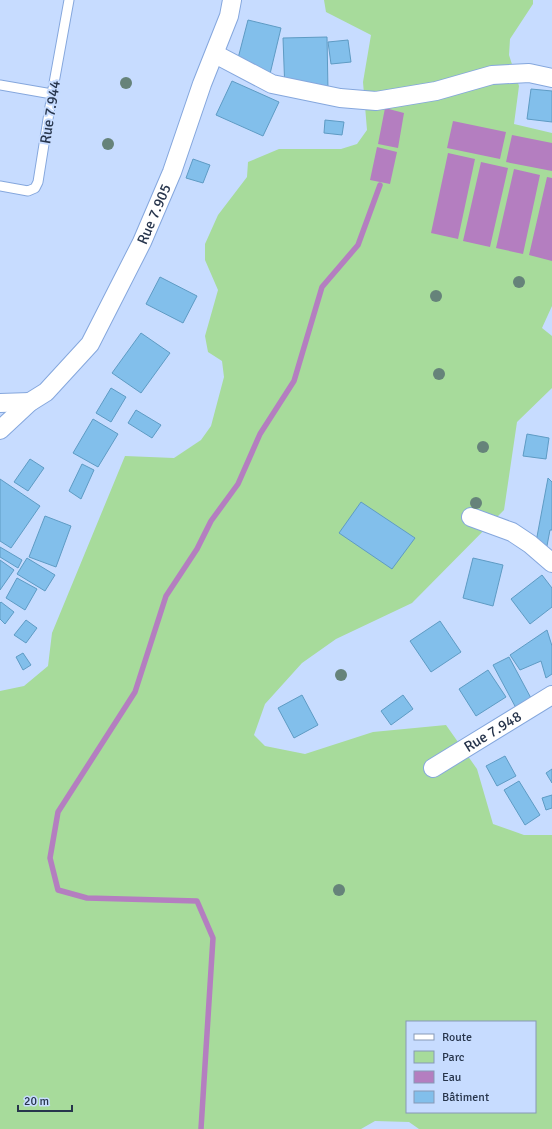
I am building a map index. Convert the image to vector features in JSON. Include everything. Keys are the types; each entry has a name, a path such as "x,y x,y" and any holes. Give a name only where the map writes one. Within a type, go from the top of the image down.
{"street":[{"name":"Rue 7.905","path":"0,430 30,402 46,392 90,344 148,228 172,172 202,84 229,16 232,0"},
{"path":"215,54 272,84 340,98 376,101 436,91 492,75 529,73 552,78"},
{"path":"0,403 30,402"},
{"path":"471,518 512,532 530,544 552,563"},
{"name":"Rue 7.948","path":"433,768 552,695"}],"lane":[{"name":"Rue 7.944","path":"0,186 28,191 36,188 69,0"},
{"path":"0,85 52,94"}],"green space":[{"path":"324,0 533,0 533,4 510,39 509,55 519,86 514,124 552,133 552,306 542,328 552,336 552,388 517,422 504,510 412,603 336,639 302,663 265,704 254,735 265,746 305,754 373,732 446,725 477,769 493,824 524,835 552,835 552,1129 419,1129 409,1122 375,1121 361,1129 0,1129 0,691 24,686 48,666 52,633 125,456 174,458 201,440 211,426 224,377 222,361 208,352 205,336 218,290 205,260 205,244 218,215 247,177 248,162 279,149 341,149 357,144 367,130 363,82 371,35 326,12"}],"water":[{"path":"385,108 404,113 398,148 378,144"},
{"path":"453,121 506,132 500,159 447,148"},
{"path":"512,135 552,143 552,171 506,162"},
{"path":"377,147 397,152 390,184 370,180"},
{"path":"448,153 475,159 458,239 431,233"},
{"path":"481,162 508,168 490,247 463,241"},
{"path":"514,169 540,175 523,254 496,248"},
{"path":"547,177 552,178 552,261 529,255"}],"building":[{"path":"248,20 281,28 270,74 236,66"},
{"path":"327,37 328,91 285,92 283,38"},
{"path":"348,40 351,62 331,64 328,42"},
{"path":"232,81 279,102 263,136 216,115"},
{"path":"531,89 552,91 552,122 527,119"},
{"path":"325,120 344,122 342,135 324,133"},
{"path":"193,159 210,165 203,183 186,178"},
{"path":"160,277 197,296 183,323 146,304"},
{"path":"141,333 170,353 141,393 112,373"},
{"path":"111,388 126,397 111,422 96,413"},
{"path":"136,410 161,425 152,438 128,423"},
{"path":"93,419 118,434 98,467 73,453"},
{"path":"527,434 549,438 546,459 523,456"},
{"path":"30,459 44,468 28,491 14,482"},
{"path":"82,464 94,470 81,499 69,491"},
{"path":"548,478 552,482 552,530 550,530 546,551 536,542"},
{"path":"0,479 40,506 11,548 0,541"},
{"path":"361,502 415,538 392,569 339,533"},
{"path":"45,516 71,526 56,567 29,557"},
{"path":"0,547 22,560 18,568 0,557"},
{"path":"27,558 55,575 45,591 17,574"},
{"path":"473,558 503,565 493,606 463,598"},
{"path":"0,560 14,570 0,590"},
{"path":"542,575 552,588 552,607 530,624 511,599"},
{"path":"17,578 37,589 25,610 6,598"},
{"path":"1,602 14,612 5,624 0,619"},
{"path":"26,620 37,628 26,643 14,635"},
{"path":"440,621 461,652 431,672 410,641"},
{"path":"547,630 552,646 552,674 546,678 541,661 520,670 510,655"},
{"path":"23,653 31,665 23,670 16,657"},
{"path":"509,657 532,700 516,708 493,665"},
{"path":"488,670 506,697 476,716 459,689"},
{"path":"302,695 318,725 294,738 278,708"},
{"path":"403,695 413,709 391,725 381,711"},
{"path":"505,756 516,776 497,786 486,766"},
{"path":"552,769 552,783 546,773"},
{"path":"519,781 540,815 525,825 504,790"},
{"path":"552,795 552,808 546,810 542,798"}],"waterway":[{"path":"201,1129 213,938 197,901 87,898 58,890 50,858 58,812 135,692 166,596 197,549 211,521 238,484 260,434 294,381 322,287 358,245 380,185"}]}
